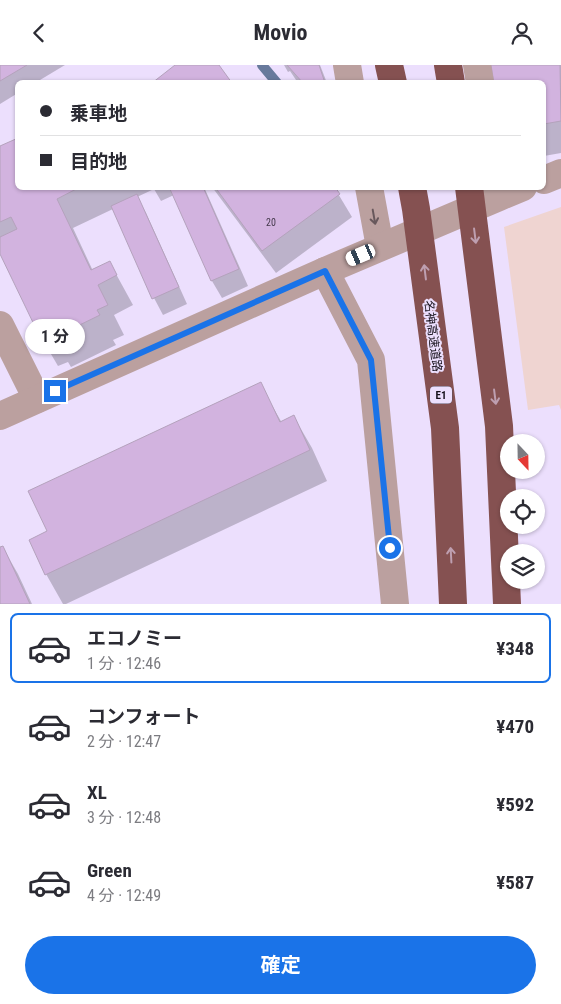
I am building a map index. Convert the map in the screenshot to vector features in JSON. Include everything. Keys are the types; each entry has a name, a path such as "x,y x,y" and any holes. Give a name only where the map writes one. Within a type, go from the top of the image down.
{"highway":[{"path":"389,65 392,80"},
{"path":"448,65 450,80"},
{"name":"名神高速道路","path":"413,190 445,428 453,604"},
{"path":"468,190 498,426 508,604"}],"street":[{"path":"347,65 350,80"},
{"path":"477,65 480,80"},
{"path":"546,179 561,173"},
{"path":"370,190 380,247"},
{"path":"0,416 506,191"},
{"path":"325,271 371,360 395,604"},
{"path":"0,325 37,399"}],"shaded area":[{"path":"561,207 561,410 559,405 528,410 504,227"}],"building":[{"path":"0,65 27,65 0,81"},
{"path":"175,65 219,65 230,80 156,80"},
{"path":"287,65 319,65 324,80 300,80"},
{"path":"491,65 560,65 561,121 546,124 546,80 494,80"},
{"path":"15,139 15,190 74,190 57,199 91,270 110,261 117,275 98,285 108,305 97,310 100,315 53,338 51,332 40,337 0,254 0,237 17,229 11,217 0,222 0,146"},
{"path":"170,190 204,190 239,269 211,281"},
{"path":"217,190 337,190 340,194 262,251"},
{"path":"137,194 179,287 152,299 111,206"},
{"path":"261,382 280,422 294,415 310,450 45,575 29,540 47,531 28,491"},
{"path":"3,546 30,604 0,604 0,547"}],"waterway":[{"path":"262,65 274,80"}],"route":[{"path":"55,391 325,271 371,360 390,548"}]}
